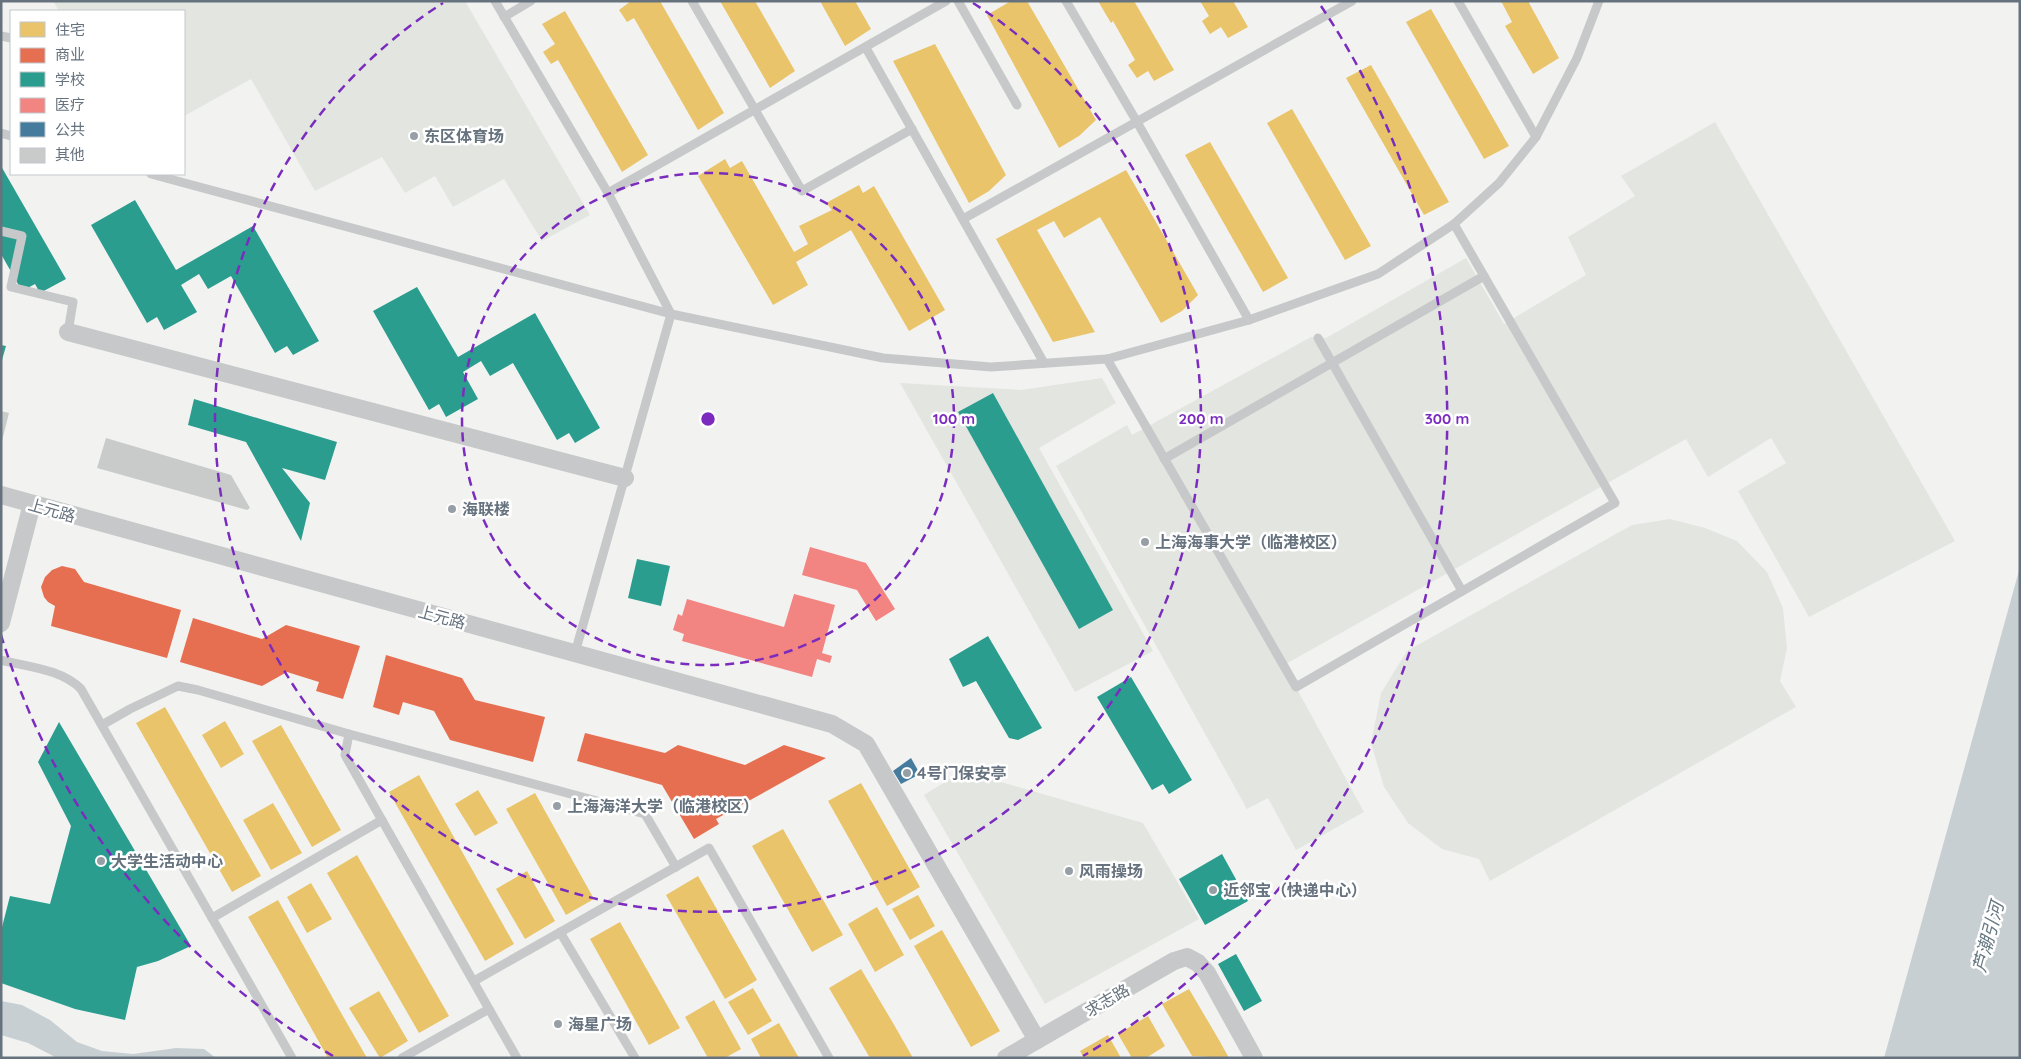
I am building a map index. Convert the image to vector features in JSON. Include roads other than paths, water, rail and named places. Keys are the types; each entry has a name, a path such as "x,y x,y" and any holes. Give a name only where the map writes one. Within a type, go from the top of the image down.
{"street":[{"path":"68,332 625,478"},
{"name":"上元路","path":"1,495 832,724 866,744 1037,1040"},
{"path":"1,623 32,504"},
{"name":"求志路","path":"1006,1058 1174,961 1187,958 1198,964 1207,973 1254,1058"}],"lane":[{"path":"495,1 608,193 671,314 575,654"},
{"path":"504,17 531,1"},
{"path":"692,1 802,191 912,129"},
{"path":"608,193 946,1"},
{"path":"958,1 1017,105"},
{"path":"1066,1 1249,320"},
{"path":"963,219 1352,1"},
{"path":"1458,1 1536,137"},
{"path":"155,175 671,314 883,358 991,367 1107,359 1249,320 1378,274 1454,224 1499,183 1536,137 1577,58 1600,1"},
{"path":"866,48 1044,363"},
{"path":"1107,359 1296,688 1615,503 1454,224"},
{"path":"1,231 22,236 11,288 72,302 68,332"},
{"path":"1164,458 1484,276"},
{"path":"1318,338 1462,591"},
{"path":"1,660 61,674 72,680 81,689 292,1058"},
{"path":"102,725 178,686 198,690 349,734 645,814 676,867"},
{"path":"349,734 345,755 517,1058"},
{"path":"212,918 382,820"},
{"path":"474,981 709,848 829,1058"},
{"path":"560,932 635,1058"},
{"path":"402,1058 489,1009"}],"water":[{"name":"芦潮引河","path":"2020,567 2020,1058 1884,1058"},
{"path":"1,1001 22,1005 50,1020 77,1042 102,1051 133,1054 176,1048 204,1049 216,1058 57,1058 28,1043 1,1035"}],"place":[{"name":"东区体育场","path":"414,136"},
{"name":"海联楼","path":"452,509"},
{"name":"上海海事大学（临港校区）","path":"1145,542"},
{"name":"4号门保安亭","path":"907,773"},
{"name":"上海海洋大学（临港校区）","path":"557,806"},
{"name":"大学生活动中心","path":"101,861"},
{"name":"风雨操场","path":"1069,871"},
{"name":"近邻宝（快递中心）","path":"1213,890"},
{"name":"海星广场","path":"558,1024"}]}
